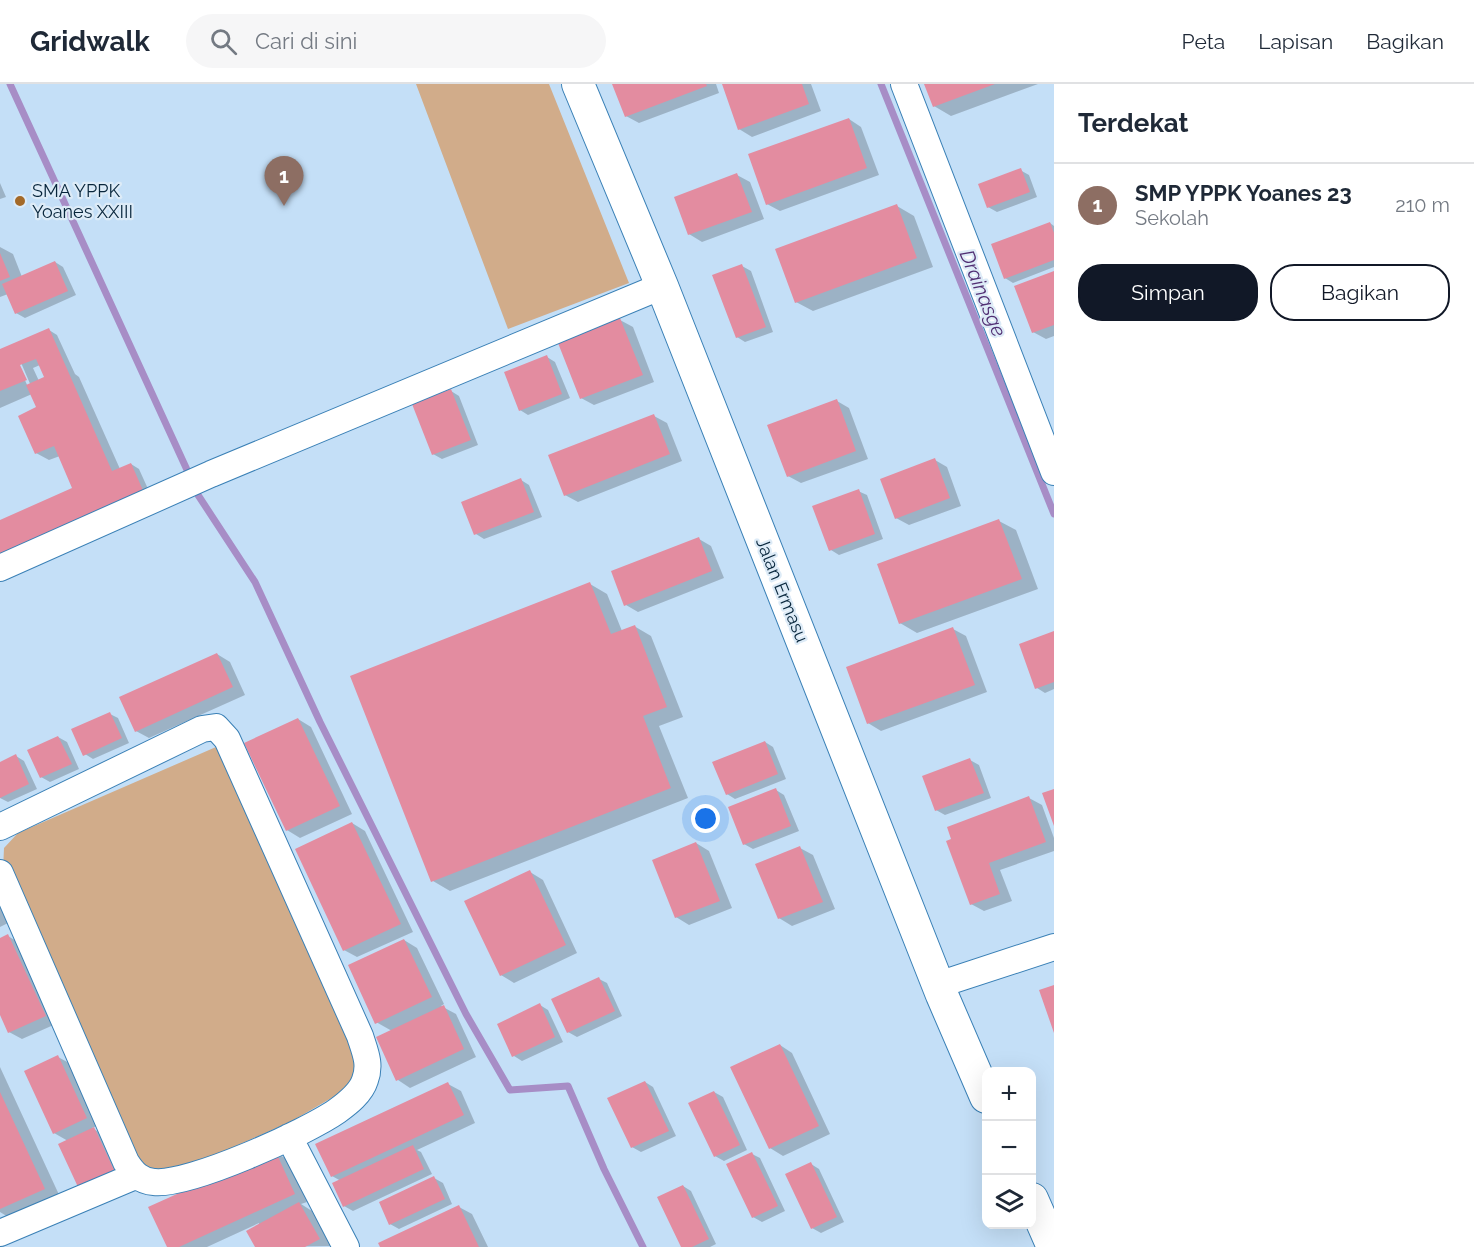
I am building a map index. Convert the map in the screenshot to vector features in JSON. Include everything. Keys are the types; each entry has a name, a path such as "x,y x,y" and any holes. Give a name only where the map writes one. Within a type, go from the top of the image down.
{"street":[{"name":"Jalan Ermasu","path":"578,84 662,286 938,985 982,1086"},
{"path":"904,84 1054,472"},
{"path":"0,568 211,474 662,286"},
{"path":"0,827 202,729 216,726 223,733 360,1036 369,1066 364,1083 352,1100 336,1112 289,1137 186,1178 153,1182 135,1176 126,1162 0,873"},
{"path":"938,985 1054,947"},
{"path":"289,1137 346,1247"},
{"path":"0,1233 135,1176"},
{"path":"1036,1208 1053,1247"}],"shaded area":[{"path":"416,84 549,84 629,283 508,329"},
{"path":"216,747 230,753 360,1068 352,1086 292,1121 173,1174 132,1165 3,871 4,848 18,833"}],"building":[{"path":"612,84 706,84 707,86 625,117"},
{"path":"722,84 802,84 809,104 738,130"},
{"path":"924,84 995,84 933,107"},
{"path":"849,118 867,168 766,205 748,154"},
{"path":"1021,168 1030,192 987,208 978,184"},
{"path":"737,173 752,212 688,235 674,197"},
{"path":"897,204 917,258 795,303 775,249"},
{"path":"1050,222 1054,233 1054,260 1004,279 991,244"},
{"path":"0,253 10,277 0,281"},
{"path":"55,261 68,291 15,314 2,284"},
{"path":"742,264 766,327 736,338 712,275"},
{"path":"1054,271 1054,325 1032,333 1014,286"},
{"path":"620,318 643,375 580,399 558,343"},
{"path":"49,328 112,471 131,463 145,495 0,558 0,520 72,488 54,446 35,454 18,416 36,407 26,385 44,377 36,359 20,365 27,380 0,391 0,349"},
{"path":"547,355 562,394 519,411 504,372"},
{"path":"451,389 471,440 432,455 412,404"},
{"path":"837,399 856,451 787,477 767,425"},
{"path":"654,414 670,454 564,496 548,455"},
{"path":"935,458 950,498 895,519 880,479"},
{"path":"521,478 534,512 474,535 461,502"},
{"path":"859,489 875,534 829,551 812,506"},
{"path":"999,519 1022,579 899,624 877,564"},
{"path":"699,537 712,571 624,606 611,571"},
{"path":"590,582 611,634 635,625 667,707 643,716 671,788 431,882 350,676"},
{"path":"953,627 975,685 867,724 846,667"},
{"path":"1054,631 1054,682 1035,689 1019,644"},
{"path":"217,653 233,687 135,732 119,697"},
{"path":"110,712 122,738 83,756 71,729"},
{"path":"298,718 340,806 286,831 244,743"},
{"path":"58,736 72,764 40,778 27,750"},
{"path":"765,741 778,774 726,795 712,762"},
{"path":"16,754 29,784 0,798 0,762"},
{"path":"970,758 984,793 935,811 922,776"},
{"path":"776,788 791,826 743,845 728,807"},
{"path":"1054,789 1054,826 1042,793"},
{"path":"1029,796 1046,842 989,863 1000,894 970,905 946,841 951,839 947,827"},
{"path":"352,822 401,924 343,951 295,849"},
{"path":"696,842 720,901 675,918 652,860"},
{"path":"800,846 823,902 778,919 755,864"},
{"path":"530,870 566,945 500,976 464,901"},
{"path":"8,934 46,1016 8,1033 0,1015 0,938"},
{"path":"404,939 432,997 375,1024 348,965"},
{"path":"599,977 615,1011 567,1033 551,999"},
{"path":"1054,985 1054,1033 1039,990"},
{"path":"540,1003 555,1037 512,1057 497,1024"},
{"path":"444,1005 464,1049 396,1081 376,1037"},
{"path":"780,1044 819,1126 769,1149 730,1067"},
{"path":"58,1055 87,1118 53,1134 24,1071"},
{"path":"645,1081 669,1131 631,1148 607,1098"},
{"path":"448,1082 464,1115 331,1177 315,1144"},
{"path":"714,1091 740,1145 714,1157 688,1103"},
{"path":"0,1092 45,1189 0,1209"},
{"path":"94,1127 114,1170 78,1187 58,1144"},
{"path":"413,1145 424,1169 343,1207 332,1183"},
{"path":"275,1150 295,1194 179,1247 167,1247 148,1207"},
{"path":"752,1152 778,1206 752,1218 726,1164"},
{"path":"811,1162 837,1217 811,1229 785,1174"},
{"path":"434,1176 445,1199 389,1225 379,1202"},
{"path":"683,1185 709,1239 692,1247 681,1247 657,1197"},
{"path":"299,1202 320,1239 305,1247 255,1247 246,1231"},
{"path":"459,1205 479,1247 380,1247 378,1243"}],"waterway":[{"path":"10,84 188,472"},
{"name":"Drainasge","path":"881,84 1054,514"},
{"path":"198,495 255,582 320,722 466,1014 510,1090 568,1086 604,1169 643,1247"}],"place":[{"name":"SMA YPPK Yoanes XXIII","path":"20,201"},
{"name":"SMP YPPK Yoanes 23","path":"284,206"}]}
